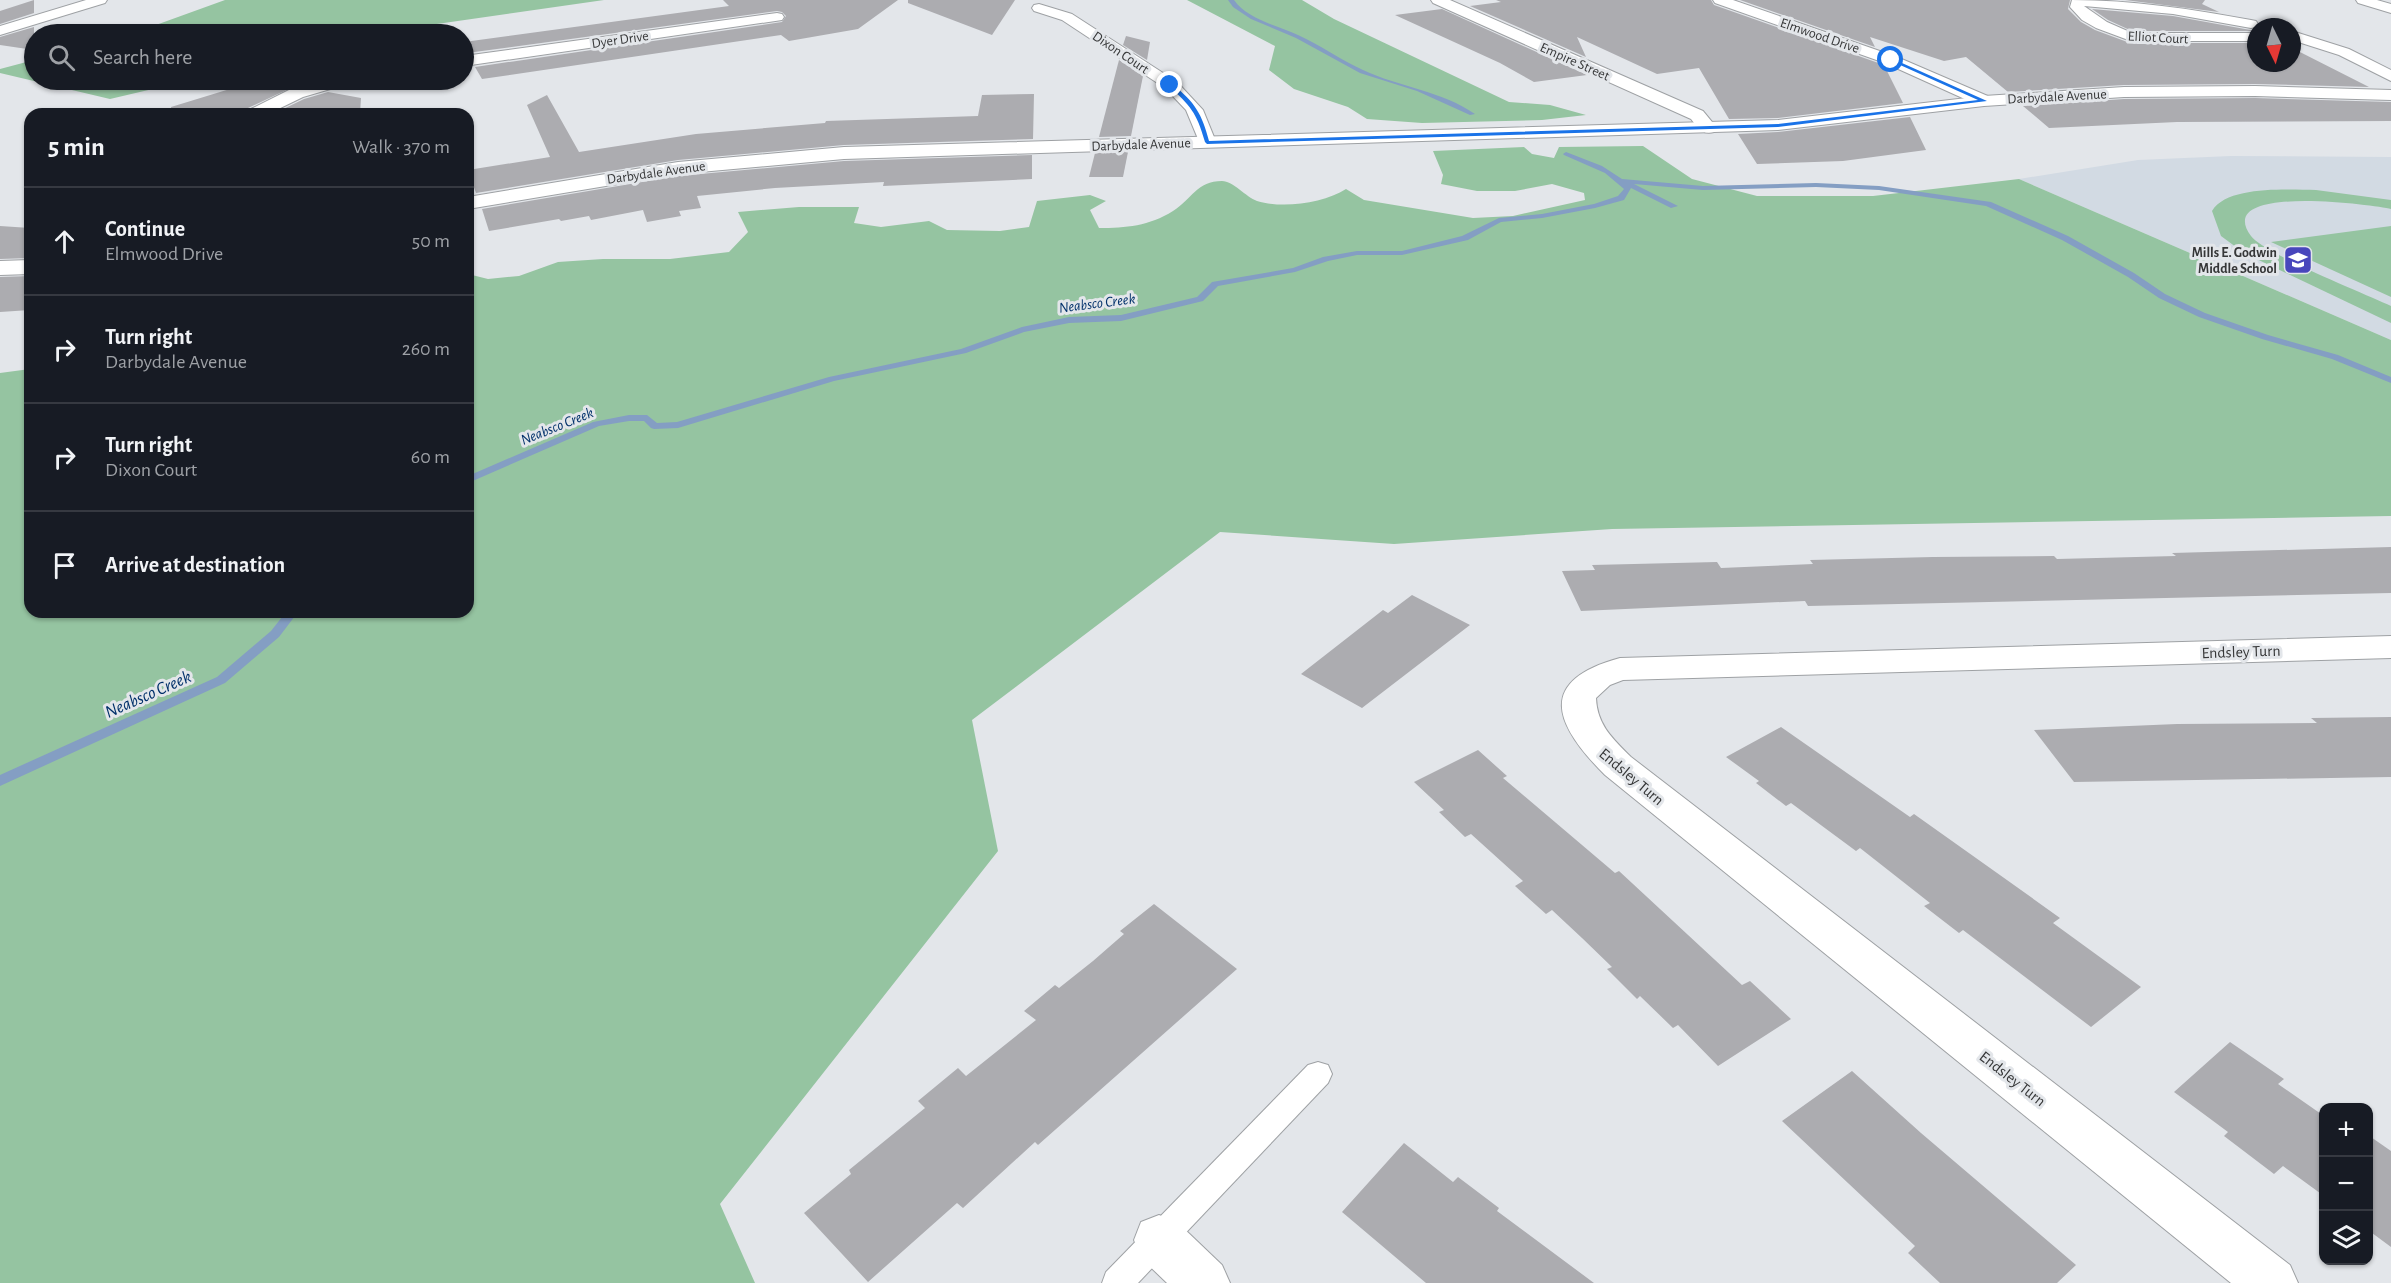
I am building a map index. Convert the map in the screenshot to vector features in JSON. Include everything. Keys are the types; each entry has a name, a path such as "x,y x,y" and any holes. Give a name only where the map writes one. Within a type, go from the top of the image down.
{"street":[{"path":"0,31 100,0"},
{"name":"Empire Street","path":"1438,0 1697,116 1708,128"},
{"name":"Elmwood Drive","path":"1720,0 1891,60 1984,101"},
{"path":"2081,0 2173,10 2247,24"},
{"name":"Elliot Court","path":"2081,0 2077,7 2083,13 2120,34 2131,37 2247,37"},
{"path":"2363,0 2391,9"},
{"name":"Dixon Court","path":"1039,8 1067,16 1185,97 1200,116 1207,142"},
{"name":"Dyer Drive","path":"474,59 777,17"},
{"path":"2301,38 2355,56 2391,76"},
{"path":"2355,56 2381,55"},
{"path":"267,108 308,90"},
{"name":"Darbydale Avenue","path":"474,202 657,171 756,159 913,151 1708,128 1811,123 1984,101 2167,91 2391,95"},
{"path":"0,268 24,267"},
{"name":"Endsley Turn","path":"2272,1283 1618,766 1599,748 1583,727 1579,716 1579,696 1584,688 1599,676 1620,669 2391,647"},
{"path":"1159,1240 1204,1283"}],"lane":[{"path":"1117,1283 1318,1074"}],"shaded area":[{"name":"Mills E. Godwin Middle School","path":"2231,156 2391,157 2391,340 2019,179 2138,160"}],"green space":[{"path":"225,0 604,0 437,24 159,24"},
{"path":"1187,0 1302,0 1334,19 1509,102 1550,105 1586,115 1542,120 1422,123 1367,119 1348,107 1294,89 1269,70 1275,46"},
{"path":"24,63 24,79 0,73 0,69"},
{"path":"72,90 148,90 110,99"},
{"path":"1643,146 1692,179 1757,196 1873,196 2019,179 2391,340 2391,516 1612,529 1394,544 1220,532 972,720 998,851 720,1204 755,1283 0,1283 0,373 24,370 24,618 474,618 474,276 488,279 519,276 558,262 670,259 729,252 748,232 738,212 799,207 859,207 854,223 881,227 929,221 947,230 1000,231 1029,227 1037,201 1090,195 1106,201 1090,210 1099,228 1128,227 1164,216 1180,206 1201,187 1222,181 1231,184 1257,201 1267,203 1291,204 1315,201 1346,189 1364,200 1473,218 1513,216 1585,200 1584,193 1552,184 1515,191 1477,191 1441,184 1443,175 1433,151 1524,147 1532,154 1554,158 1559,147"},
{"path":"2316,190 2391,200 2391,209 2329,202 2273,203 2254,209 2245,219 2251,236 2260,244 2294,263 2391,306 2391,323 2244,253 2221,236 2212,211 2231,197 2245,193"},
{"path":"2391,226 2391,297 2271,242"}],"building":[{"path":"34,0 34,13 0,24 0,11"},
{"path":"723,0 898,0 858,29 789,41 781,35 482,79 475,67 782,22 786,16 777,11 474,52 474,41 729,6"},
{"path":"908,0 1015,0 992,35 908,3"},
{"path":"1496,0 1711,0 1714,5 1884,65 1903,103 1778,118 1729,119 1699,68 1657,74 1577,37 1586,57 1470,6 1501,2"},
{"path":"1740,0 2070,0 2068,9 2081,22 2095,30 2130,43 2247,43 2247,72 2301,72 2301,53 2369,87 2255,84 2124,85 2008,92 1966,57 1944,61 1870,37 1875,47"},
{"path":"2125,0 2205,0 2202,4 2219,12"},
{"path":"1442,9 1587,75 1534,82 1500,63 1395,15"},
{"path":"2092,9 2173,16 2247,31 2132,31 2108,20"},
{"path":"24,30 24,49 0,45 0,37"},
{"path":"1126,36 1150,42 1147,60 1123,45"},
{"path":"1119,60 1143,76 1131,136 1099,137"},
{"path":"226,90 286,90 248,108 171,107"},
{"path":"328,92 361,98 360,108 285,108 304,99"},
{"path":"1034,94 1033,139 844,145 678,160 476,193 474,187 474,169 550,157 527,105 547,95 579,152 696,134 825,123 826,121 978,116 982,95"},
{"path":"2255,98 2391,102 2391,121 2177,122 2049,128 2023,106 2124,99"},
{"path":"1910,117 1926,150 1843,161 1757,164 1738,134 1778,132"},
{"path":"1128,152 1123,177 1089,177 1095,153"},
{"path":"1032,155 1032,179 883,186 884,182 775,188 697,196 701,208 679,211 681,216 647,222 643,210 591,220 589,216 561,221 559,219 489,231 482,209 678,176 844,161"},
{"path":"0,226 24,228 24,258 0,259"},
{"path":"24,276 24,310 0,312 0,277"},
{"path":"2391,547 2391,593 1808,606 1805,601 1581,611 1562,571 1595,570 1592,565 1717,562 1721,568 1813,564 1810,560 2054,556 2057,559 2176,556 2172,553"},
{"path":"1412,595 1470,625 1362,708 1301,674 1383,610 1388,613"},
{"path":"2391,717 2391,777 2074,782 2034,730 2177,724 2317,723 2311,718"},
{"path":"1781,727 1910,817 1914,814 2060,918 2053,923 2141,987 2091,1027 1963,930 1959,933 1924,906 1930,903 1860,848 1856,851 1791,803 1786,806 1756,783 1759,781 1726,757"},
{"path":"1478,750 1507,776 1503,778 1615,873 1619,871 1742,985 1750,981 1791,1019 1718,1066 1678,1025 1673,1028 1640,996 1637,999 1607,969 1612,967 1552,910 1546,914 1515,886 1523,881 1471,834 1465,837 1439,812 1444,810 1414,782"},
{"path":"1154,904 1237,969 1038,1145 1035,1142 963,1208 957,1203 868,1282 804,1213 851,1174 849,1170 925,1108 918,1101 958,1068 966,1076 1036,1020 1024,1011 1055,985 1059,988 1093,961 1124,934 1120,931"},
{"path":"2230,1042 2284,1079 2278,1084 2319,1113 2319,1192 2283,1166 2274,1174 2224,1136 2228,1132 2174,1092"},
{"path":"1852,1071 2076,1265 2057,1283 1940,1283 1908,1253 1915,1246 1782,1121"},
{"path":"2373,1138 2391,1151 2391,1247 2373,1234"},
{"path":"1404,1143 1453,1182 1458,1177 1499,1208 1497,1211 1594,1283 1426,1283 1342,1212"}],"waterway":[{"name":"Neabsco Creek","path":"1231,0 1235,6 1253,18 1298,37 1362,72 1419,90 1472,114"},
{"name":"Neabsco Creek","path":"474,477 596,424 629,418 647,418 654,426 678,425 832,379 963,351 1022,330 1069,320 1121,318 1200,299 1215,284 1295,270 1326,259 1357,253 1402,253 1465,238 1499,220 1542,216 1595,206 1621,198 1628,189 1608,172 1566,154"},
{"path":"1674,206 1622,181 1703,188 1816,185 1879,188 1988,204 2065,238 2131,275 2162,296 2202,315 2265,337 2335,357 2391,380"},
{"name":"Neabsco Creek","path":"0,781 221,680 275,634 287,618"}],"place":[{"name":"Mills E. Godwin Middle School","path":"2298,260"}],"route":[{"path":"1170,85 1185,97 1200,116 1207,142 1778,125 1811,123 1984,101 1891,60"}]}
